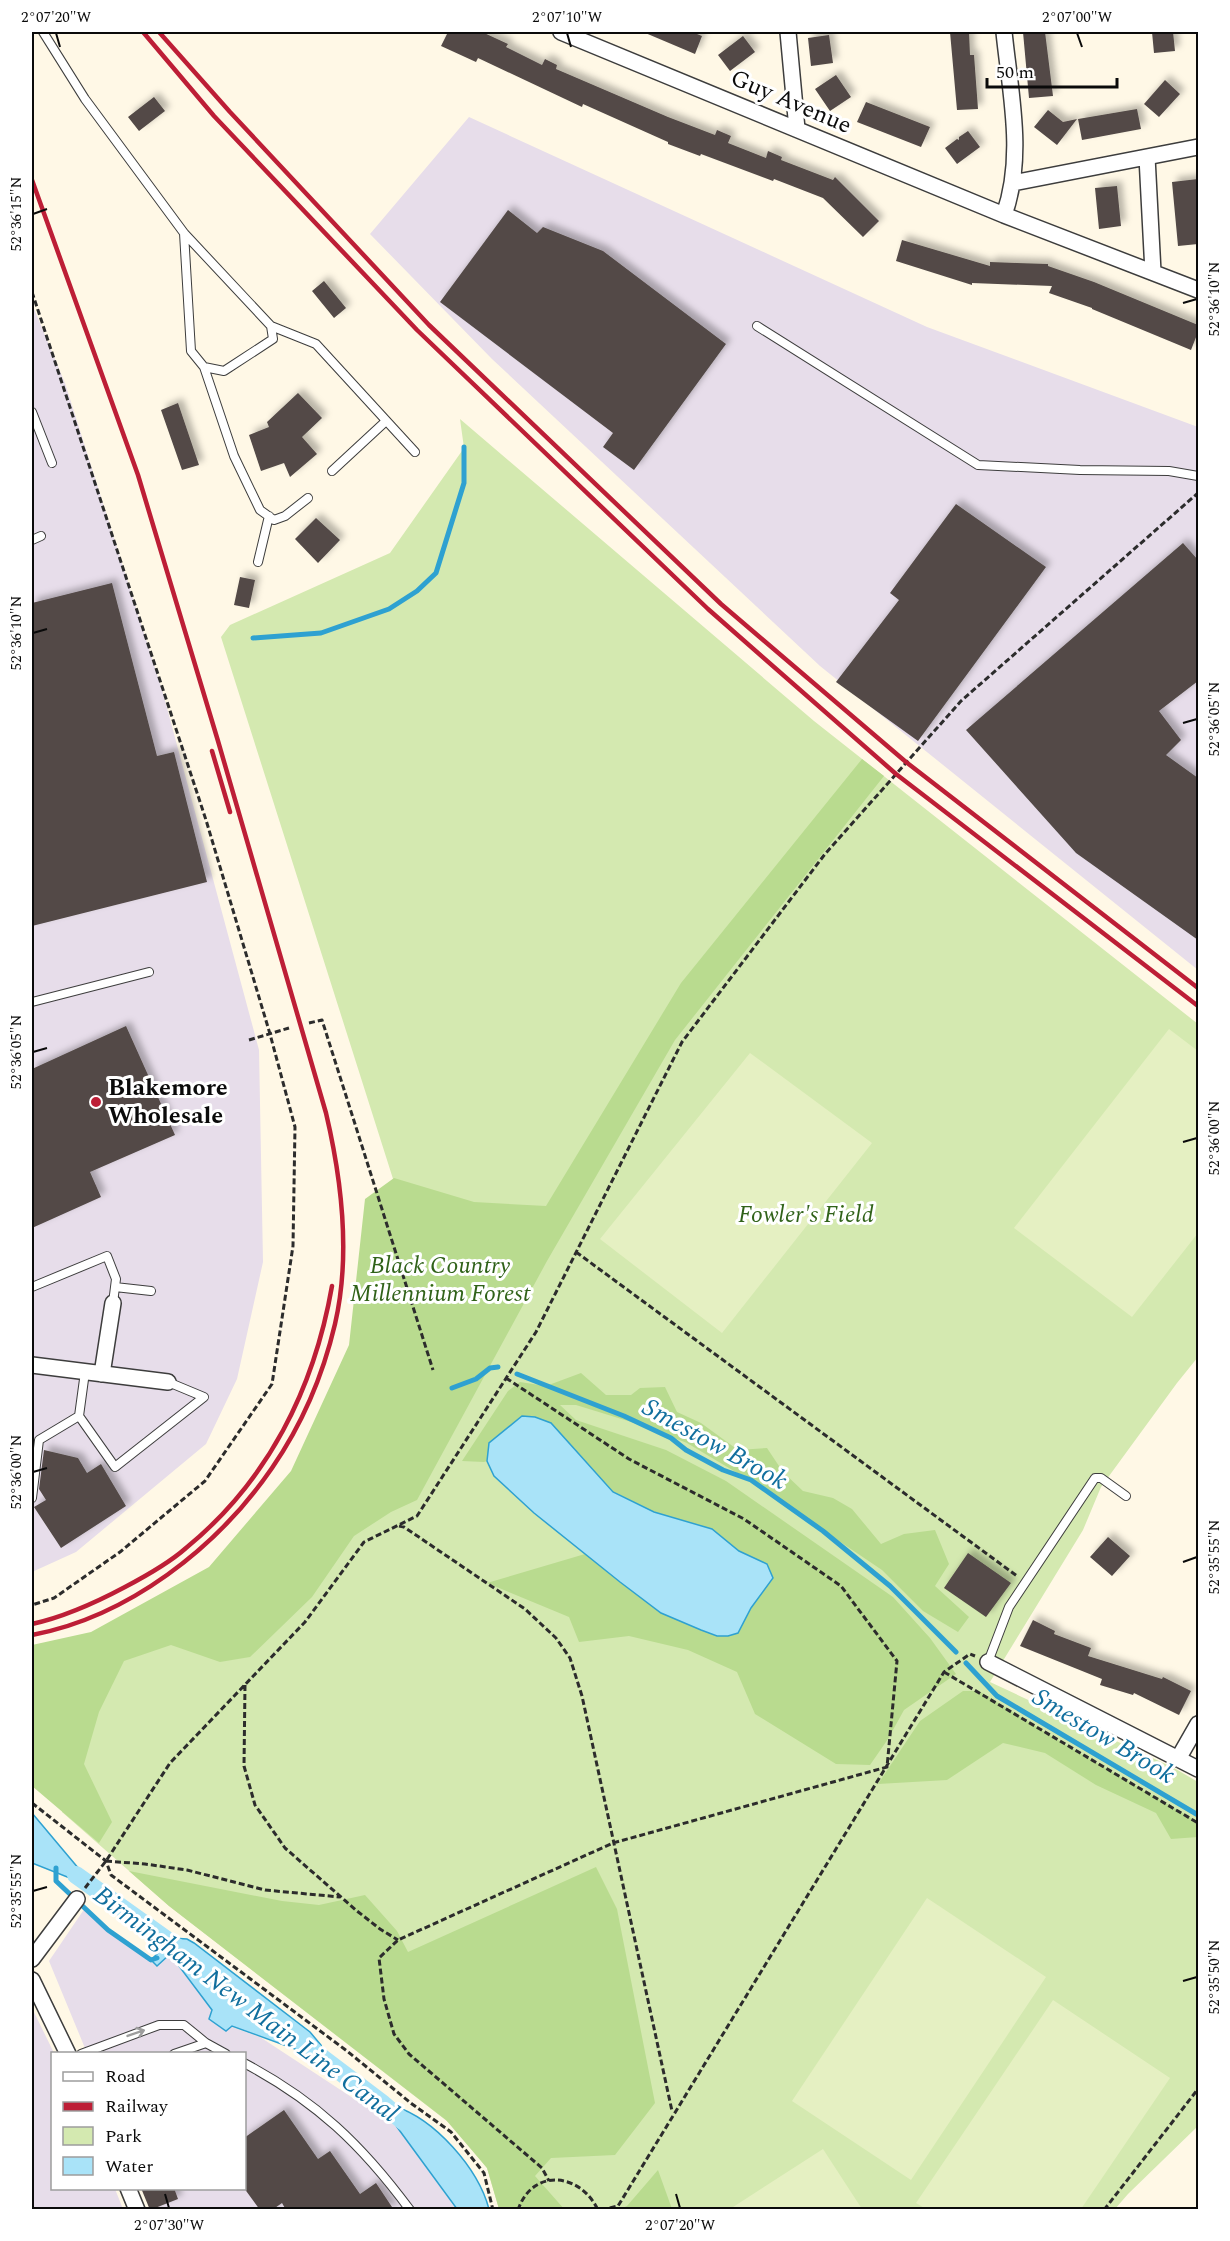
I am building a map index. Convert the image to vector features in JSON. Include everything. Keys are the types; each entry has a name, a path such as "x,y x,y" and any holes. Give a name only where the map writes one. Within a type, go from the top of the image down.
{"street":[{"name":"Guy Avenue","path":"561,32 1004,215 1198,290"},
{"path":"788,32 797,129"},
{"path":"1004,32 1015,162 1013,183 1004,215"},
{"path":"1013,183 1198,147"},
{"path":"1147,157 1153,272"},
{"path":"102,1374 114,1295"},
{"path":"32,1365 168,1382"},
{"path":"988,1662 1198,1769"},
{"path":"1178,1759 1198,1724"},
{"path":"32,1959 77,1899"},
{"path":"32,1980 67,2052"},
{"path":"129,2190 137,2210"}],"lane":[{"path":"44,32 85,99 184,233 271,326 316,344 414,452"},
{"path":"184,233 191,351 204,367 234,456 260,510 268,516 274,519 285,516 308,498"},
{"path":"204,367 224,371 273,339 271,326"},
{"path":"757,326 978,465 1168,471 1198,477"},
{"path":"32,412 52,463"},
{"path":"332,471 386,421"},
{"path":"258,562 268,516"},
{"path":"32,540 41,536"},
{"path":"32,1002 149,972"},
{"path":"32,1287 107,1256 116,1279 114,1295 151,1291"},
{"path":"85,1372 80,1416 115,1467 204,1397 168,1382"},
{"path":"32,1498 39,1440 80,1416"},
{"path":"988,1662 1009,1607 1095,1478 1101,1478 1126,1496"},
{"path":"86,2052 159,2025 184,2025 206,2043 222,2052"},
{"path":"180,2052 206,2043"},
{"path":"246,2064 323,2113 364,2152 410,2210"}],"path":[{"path":"32,292 206,820 270,1034 295,1127 293,1246 272,1384 205,1481 120,1552 54,1598 32,1605"},
{"path":"77,1899 106,1861 170,1763 304,1622 364,1542 417,1516 536,1332 682,1042 825,854 961,701 1198,493"},
{"path":"309,1023 322,1020 433,1370"},
{"path":"249,1040 289,1028"},
{"path":"576,1252 1025,1582"},
{"path":"506,1378 629,1459 744,1519 841,1586 897,1661 887,1767"},
{"path":"398,1526 404,1527 525,1609 556,1638 570,1658 582,1696 673,2113"},
{"path":"518,2210 528,2192 538,2185 562,2180 574,2183 585,2190 600,2210 618,2206 944,1672 970,1654 988,1662"},
{"path":"944,1672 1198,1823"},
{"path":"246,1683 244,1766 255,1805 285,1848 380,1929 398,1940"},
{"path":"549,2181 542,2168 410,2054 393,2034 384,1999 379,1958 398,1940 613,1843 887,1767"},
{"path":"32,1803 106,1861 111,1875 347,2051 412,2104 451,2132 484,2173 493,2210"},
{"path":"106,1861 187,1870 265,1890 342,1897"},
{"path":"1104,2210 1198,2089"}],"shaded area":[{"path":"469,117 927,327 1198,427 1198,970 820,666 492,359 370,234"},
{"path":"32,304 65,383 163,693 259,1050 263,1262 237,1379 206,1444 76,1552 32,1572"},
{"path":"85,1908 108,1930 157,1966 170,1953 213,2010 209,2019 260,2037 397,2127 456,2209 152,2209 143,2190 246,2190 246,2052 87,2052 49,1961"},
{"path":"32,2008 54,2052 51,2052 51,2190 115,2190 123,2209 32,2209"}],"green space":[{"name":"Fowler's Field","path":"460,419 814,721 1198,1024 1198,1357 1101,1487 1083,1530 990,1682 1174,1768 1198,1782 1198,2126 1115,2209 499,2209 487,2168 452,2125 169,1906 62,1812 68,1737 89,1664 239,1571 414,1245 221,637 230,625 390,553 464,448"},
{"name":"Black Country Millennium Forest","path":"862,759 884,776 675,1040 547,1261 417,1500 391,1512 354,1536 312,1597 250,1657 220,1662 171,1645 124,1661 99,1712 84,1764 112,1822 99,1843 32,1786 32,1645 91,1632 209,1567 291,1471 349,1345 365,1199 394,1178 474,1202 546,1206 681,983"},
{"path":"1169,1029 1198,1051 1198,1233 1132,1317 1014,1228"},
{"path":"750,1053 872,1143 722,1333 600,1239"},
{"path":"581,1373 606,1395 631,1395 640,1388 665,1387 677,1412 701,1423 738,1450 767,1448 783,1472 803,1491 833,1498 852,1509 881,1544 904,1534 935,1530 949,1564 935,1586 969,1617 958,1632 923,1611 882,1570 744,1477 687,1443 641,1425 576,1405 560,1405 576,1420 666,1450 726,1481 893,1597 930,1638 956,1674 904,1710 870,1765 836,1764 755,1714 737,1672 688,1650 629,1636 579,1642 569,1617 487,1583 585,1554 661,1613 738,1633 751,1608 767,1564 739,1552 712,1529 654,1512 613,1492 551,1423 489,1443 487,1461 462,1461 508,1391 520,1382 546,1386"},
{"path":"963,1691 979,1691 1198,1822 1198,1837 1171,1839 1156,1813 1096,1785 1045,1753 1003,1743 947,1780 878,1784 920,1721"},
{"path":"596,1867 617,1909 655,2103 615,2155 551,2158 535,2176 565,2210 499,2209 487,2168 446,2120 169,1906 129,1871 282,1901 319,1905 365,1895 397,1931 408,1952"},
{"path":"927,1898 1046,1977 911,2180 792,2101"},
{"path":"1053,2000 1170,2078 1081,2209 926,2209 916,2203"},
{"path":"823,2149 862,2209 730,2209"},
{"path":"658,2170 672,2209 620,2209 627,2206"}],"water":[{"path":"522,1416 535,1417 551,1423 613,1492 654,1512 712,1529 739,1551 767,1564 773,1578 751,1608 738,1633 717,1636 661,1613 534,1513 494,1476 487,1461 489,1443"},
{"path":"32,1813 95,1888 32,1863"},
{"path":"172,1938 187,1939 194,1943 310,2032 321,2045 325,2060 232,2026 226,2031 209,2019 212,2010 170,1954 157,1966 151,1960"},
{"path":"394,2106 425,2122 453,2147 475,2177 489,2209 457,2209 397,2127 387,2107"}],"building":[{"path":"448,32 482,32 508,44 506,47 542,65 545,59 557,65 556,69 668,117 715,135 717,130 731,136 728,143 766,158 768,151 782,157 781,160 833,180 835,177 879,221 863,237 823,198 774,179 773,181 668,144 668,142 583,104 582,107 478,58 476,62 441,46"},
{"path":"643,32 692,32 702,36 695,54"},
{"path":"950,32 969,32 970,55 974,55 978,109 957,110"},
{"path":"1023,32 1045,32 1053,96 1029,98"},
{"path":"1152,32 1173,32 1175,51 1154,53"},
{"path":"829,35 833,63 811,66 808,38"},
{"path":"743,36 755,52 730,71 718,55"},
{"path":"836,75 851,97 830,111 815,89"},
{"path":"1165,80 1180,94 1159,117 1144,104"},
{"path":"154,97 165,111 139,131 128,117"},
{"path":"866,102 930,127 921,147 857,122"},
{"path":"1137,109 1141,129 1082,140 1078,119"},
{"path":"1048,110 1063,122 1077,119 1057,145 1034,127"},
{"path":"968,131 980,147 957,164 945,148 957,139 959,140 959,137"},
{"path":"1198,179 1198,244 1178,246 1172,182"},
{"path":"1117,186 1121,226 1099,229 1095,188"},
{"path":"508,210 537,233 543,227 603,251 726,344 634,470 603,447 613,433 440,302"},
{"path":"902,240 990,266 990,262 1048,264 1048,266 1094,282 1198,325 1198,332 1191,350 1092,308 1049,293 1052,286 972,283 972,285 896,261"},
{"path":"324,281 346,308 334,318 312,291"},
{"path":"298,393 322,418 302,437 317,454 290,477 284,463 261,471 249,435 269,427 267,422"},
{"path":"178,403 199,465 182,470 161,410"},
{"path":"956,504 1046,567 918,741 836,682 899,600 890,593"},
{"path":"316,518 340,540 318,563 295,539"},
{"path":"1183,543 1198,560 1198,681 1159,711 1181,740 1166,755 1198,778 1198,940 1076,853 966,730"},
{"path":"240,577 255,580 249,608 234,605"},
{"path":"112,583 157,756 174,752 207,882 32,926 32,603"},
{"name":"Blakemore Wholesale","path":"126,1026 175,1135 90,1172 101,1197 32,1228 32,1069"},
{"path":"44,1450 78,1458 87,1473 101,1464 126,1506 61,1548 34,1507 46,1500 39,1489"},
{"path":"1108,1537 1130,1556 1112,1576 1090,1557"},
{"path":"968,1553 1011,1583 986,1617 944,1588"},
{"path":"1033,1620 1055,1631 1054,1634 1091,1648 1088,1656 1162,1679 1163,1677 1191,1691 1179,1715 1134,1693 1133,1695 1100,1685 1102,1679 1020,1646"},
{"path":"284,2110 318,2159 330,2151 360,2194 376,2183 394,2210 286,2210 282,2203 272,2210 260,2210 245,2190 246,2137"},
{"path":"142,2190 175,2190 178,2199 150,2210"}],"waterway":[{"path":"253,638 321,633 389,609 417,591 436,573 464,483 464,447"},
{"name":"Smestow Brook","path":"452,1388 476,1379 490,1368 498,1367"},
{"name":"Smestow Brook","path":"517,1374 624,1416 671,1438 686,1450 723,1470 751,1480 823,1531 890,1586 956,1652"},
{"name":"Smestow Brook","path":"966,1663 997,1696 1198,1815"},
{"path":"56,1868 56,1881 108,1930 151,1960 157,1958"},
{"name":"Birmingham New Main Line Canal","path":"76,1875 188,1955"},
{"name":"Birmingham New Main Line Canal","path":"305,2045 404,2122"}],"railway":[{"path":"143,32 214,116 417,330 708,609 896,774 1198,1006"},
{"path":"159,32 230,112 429,325 721,604 906,762 1198,988"},
{"path":"32,180 138,475 218,741 326,1113 340,1191 343,1245 340,1298 330,1343 317,1381 302,1417 283,1452 250,1497 197,1551 167,1575 136,1595 102,1613 68,1626 32,1635"},
{"path":"212,751 230,812"},
{"path":"32,1624 56,1618 91,1604 157,1569 186,1548 215,1522 241,1493 263,1463 300,1396 324,1324 332,1286"}],"place":[{"name":"Blakemore Wholesale","path":"96,1102"}]}
